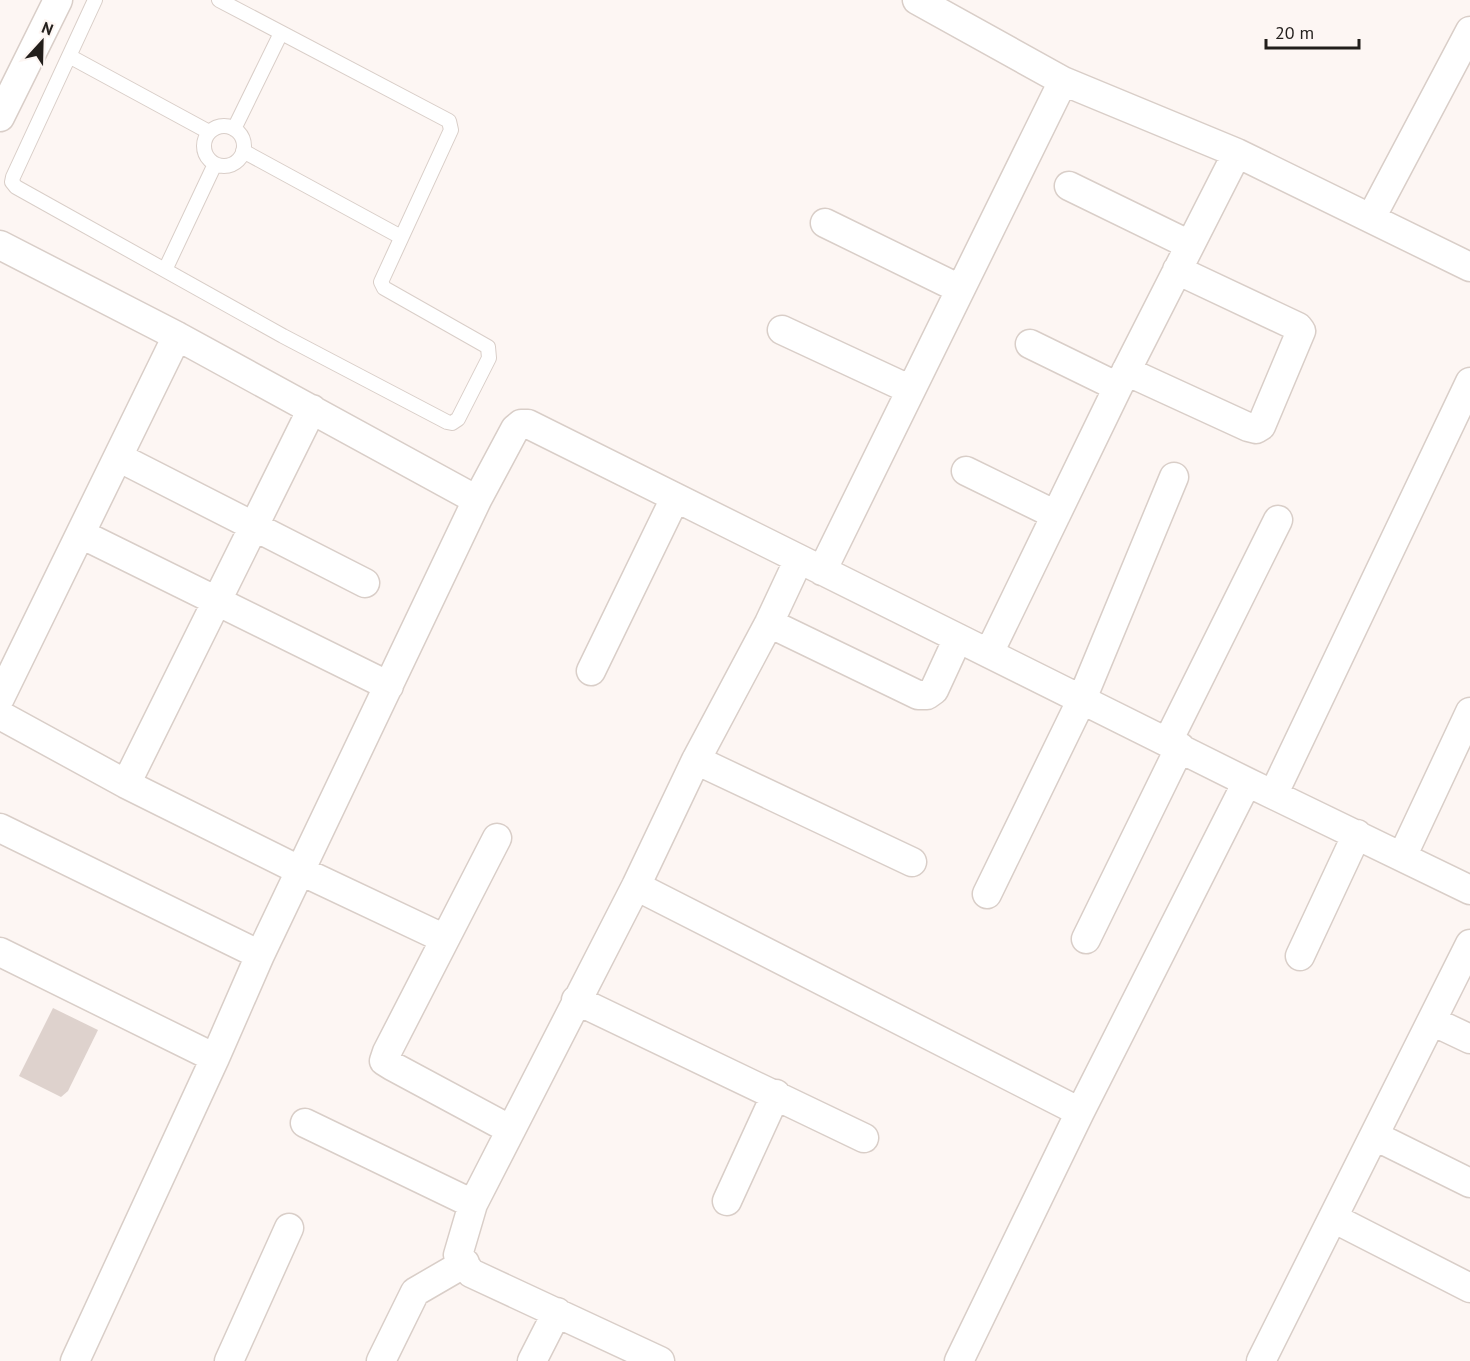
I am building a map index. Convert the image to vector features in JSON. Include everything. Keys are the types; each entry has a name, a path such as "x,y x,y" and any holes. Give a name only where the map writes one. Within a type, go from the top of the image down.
{"street":[{"path":"0,117 58,0"},
{"path":"917,0 948,7 1063,81 1237,153 1470,267"},
{"path":"1371,218 1470,31"},
{"path":"660,1361 471,1273 458,1255 473,1204 636,886 696,760 769,623 810,565 911,390 1063,81"},
{"path":"989,653 1122,379 1237,153"},
{"path":"1069,186 1190,245"},
{"path":"825,223 960,289"},
{"path":"0,246 177,336 477,500"},
{"path":"1030,344 1256,429 1261,426 1301,331 1298,327 1177,270"},
{"path":"782,330 911,390"},
{"path":"0,698 177,336"},
{"path":"1274,793 1470,382"},
{"path":"126,784 312,409"},
{"path":"75,1361 260,955 477,500 515,429 521,424 528,424 1247,782 1274,793 1470,890"},
{"path":"118,458 365,583"},
{"path":"966,471 1056,516"},
{"path":"987,894 1082,699 1174,477"},
{"path":"591,671 675,498"},
{"path":"1086,939 1278,520"},
{"path":"81,534 389,686"},
{"path":"769,623 918,695 927,695 934,690 958,638"},
{"path":"1402,856 1470,712"},
{"path":"0,715 126,784 445,939"},
{"path":"696,760 912,862"},
{"path":"959,1361 1080,1112 1247,782"},
{"path":"0,828 260,955"},
{"path":"1300,956 1357,834"},
{"path":"497,838 384,1061 511,1130"},
{"path":"636,886 1080,1112"},
{"path":"1261,1361 1470,944"},
{"path":"0,952 215,1058"},
{"path":"576,1000 864,1138"},
{"path":"1432,1021 1470,1039"},
{"path":"728,1202 776,1094"},
{"path":"305,1123 473,1204"},
{"path":"1375,1136 1470,1183"},
{"path":"1333,1218 1470,1288"},
{"path":"230,1361 289,1228"},
{"path":"381,1361 415,1292 465,1263"},
{"path":"532,1361 557,1312"}],"lane":[{"path":"95,0 13,177 12,182 16,187 283,336 452,423 458,419 489,358 488,347 384,288 381,282 450,130 448,121 219,0"},
{"path":"234,129 281,33"},
{"path":"69,56 209,132"},
{"path":"221,126 234,129 242,138 243,151 237,161 231,165 215,164 204,151 209,132 221,126"},
{"path":"243,151 401,237"},
{"path":"165,270 215,164"}],"building":[{"path":"53,1008 98,1030 68,1091 61,1097 19,1076"}]}
